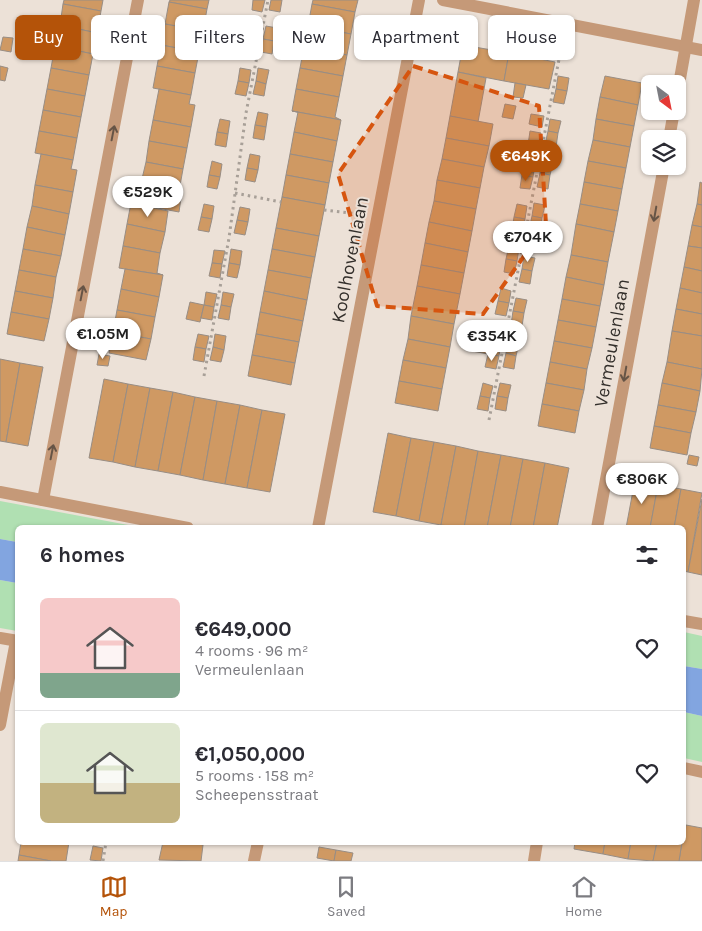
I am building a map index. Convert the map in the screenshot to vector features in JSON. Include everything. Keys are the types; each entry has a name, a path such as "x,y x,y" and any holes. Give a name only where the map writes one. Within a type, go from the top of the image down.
{"street":[{"path":"43,500 138,0"},
{"name":"Koolhovenlaan","path":"319,525 419,0"},
{"path":"443,0 520,15"},
{"path":"680,75 694,0"},
{"path":"575,26 702,50"},
{"name":"Vermeulenlaan","path":"598,525 662,175"},
{"path":"0,492 172,525"},
{"path":"686,621 702,624"},
{"path":"0,638 15,641"},
{"path":"0,726 15,651"},
{"path":"686,768 702,772"},
{"path":"254,861 257,845"},
{"path":"534,861 537,845"}],"path":[{"path":"204,376 229,238 246,113 268,0"},
{"path":"489,420 559,60"},
{"path":"235,193 281,202"},
{"path":"324,210 378,217"},
{"path":"103,861 106,845"}],"highlighted area":[{"path":"413,66 539,106 546,225 483,314 377,306 338,174"}],"green space":[{"path":"0,501 128,525 15,525 15,542 0,539"},
{"path":"0,580 15,583 15,631 0,628"},
{"path":"686,632 702,636 702,669 686,666"},
{"path":"686,712 702,716 702,762 686,758"}],"water":[{"path":"0,539 15,542 15,583 0,580"},
{"path":"686,666 702,669 702,716 686,712"}],"building":[{"path":"64,0 103,0 101,11 63,4"},
{"path":"170,0 209,0 207,9 169,2"},
{"path":"253,0 265,0 262,12 252,10"},
{"path":"271,0 282,0 280,12 269,10"},
{"path":"313,0 358,0 355,12 312,4"},
{"path":"169,2 207,9 206,15 175,15 175,26 165,24"},
{"path":"63,4 101,11 100,15 91,15 91,32 81,30 81,15 61,15"},
{"path":"312,4 355,12 351,34 344,33 344,15 310,15"},
{"path":"165,24 175,26 175,48 165,46"},
{"path":"266,26 273,27 273,41 263,39"},
{"path":"81,30 91,32 91,54 81,51"},
{"path":"344,33 351,34 347,55 344,54"},
{"path":"3,37 13,38 11,52 0,50"},
{"path":"263,39 273,41 272,54 263,52"},
{"path":"165,46 175,48 175,60 197,60 195,73 157,66 158,60 165,60"},
{"path":"478,48 488,49 488,60 508,60 504,81 458,72 460,60 478,60"},
{"path":"81,51 91,54 89,75 51,68 52,60 81,60"},
{"path":"344,54 347,55 343,76 300,68 302,60 344,60"},
{"path":"508,60 545,60 555,62 549,89 504,81"},
{"path":"0,66 8,68 5,81 0,80"},
{"path":"157,66 195,73 191,95 153,88"},
{"path":"51,68 89,75 85,96 47,89"},
{"path":"240,68 251,70 249,83 238,81"},
{"path":"258,68 269,70 266,84 256,81"},
{"path":"300,68 343,76 339,97 296,89"},
{"path":"458,72 486,78 478,122 450,116"},
{"path":"558,76 569,78 567,91 556,89"},
{"path":"605,76 641,83 638,105 600,97"},
{"path":"238,81 249,83 246,96 235,94"},
{"path":"256,81 266,84 264,96 253,94"},
{"path":"515,83 526,85 523,98 513,97"},
{"path":"47,89 85,96 81,117 43,110"},
{"path":"159,89 191,95 189,104 195,105 191,127 153,120"},
{"path":"296,89 339,97 335,117 341,120 292,111"},
{"path":"556,89 567,91 564,104 553,102"},
{"path":"600,97 638,105 634,126 596,119"},
{"path":"505,104 516,106 513,119 502,117"},
{"path":"43,110 81,117 77,138 39,131"},
{"path":"258,112 268,114 266,127 255,125"},
{"path":"298,112 341,120 337,141 294,132"},
{"path":"531,114 544,116 542,127 529,124"},
{"path":"450,116 493,124 489,146 446,138"},
{"path":"220,119 230,121 228,134 217,132"},
{"path":"550,119 561,121 558,133 548,131"},
{"path":"596,119 634,126 630,147 593,140"},
{"path":"153,120 191,127 187,148 149,141"},
{"path":"255,125 266,127 264,140 253,138"},
{"path":"39,131 77,138 73,160 35,153"},
{"path":"530,131 541,133 539,147 528,145"},
{"path":"548,131 558,133 556,147 545,145"},
{"path":"217,132 228,134 226,147 215,145"},
{"path":"294,132 337,141 333,162 290,154"},
{"path":"446,138 489,146 484,167 442,159"},
{"path":"593,140 630,147 626,168 588,161"},
{"path":"149,141 187,148 183,169 146,162"},
{"path":"528,145 539,147 537,155 526,153"},
{"path":"41,154 73,160 71,169 77,170 73,192 35,185"},
{"path":"250,154 260,156 258,170 247,168"},
{"path":"290,154 333,162 329,183 286,175"},
{"path":"442,159 484,167 480,188 437,180"},
{"path":"212,161 222,164 220,177 209,175"},
{"path":"525,161 535,164 533,177 522,175"},
{"path":"542,161 553,163 550,175 540,173"},
{"path":"588,161 626,168 622,189 584,182"},
{"path":"146,162 183,169 179,191 135,182 141,183"},
{"path":"247,168 258,170 255,182 245,180"},
{"path":"540,173 550,175 548,189 537,187"},
{"path":"209,175 220,177 217,189 207,187"},
{"path":"286,175 329,183 325,205 282,197"},
{"path":"522,175 533,177 530,189 520,188"},
{"path":"437,180 480,188 476,209 434,201"},
{"path":"135,182 182,191 179,212 131,203"},
{"path":"584,182 622,189 618,211 580,204"},
{"path":"700,182 702,183 702,205 697,204"},
{"path":"35,185 73,192 69,214 32,206"},
{"path":"282,197 325,205 319,236 276,228"},
{"path":"434,201 476,209 472,231 429,222"},
{"path":"131,203 168,211 165,232 127,224"},
{"path":"534,203 545,205 542,218 532,216"},
{"path":"204,204 214,206 212,219 201,217"},
{"path":"517,204 527,206 525,219 514,217"},
{"path":"580,204 618,211 614,232 576,224"},
{"path":"697,204 702,205 702,227 692,225"},
{"path":"32,206 69,214 65,235 27,227"},
{"path":"240,207 250,209 248,222 237,220"},
{"path":"532,216 542,218 540,231 529,230"},
{"path":"201,217 212,219 209,232 198,230"},
{"path":"514,217 525,219 522,232 512,230"},
{"path":"237,220 248,222 245,235 234,233"},
{"path":"429,222 472,231 468,252 425,243"},
{"path":"127,224 165,232 160,253 123,246"},
{"path":"576,224 614,232 608,262 571,255"},
{"path":"692,225 702,227 702,248 688,246"},
{"path":"27,227 65,235 61,256 23,249"},
{"path":"276,228 319,236 315,257 272,249"},
{"path":"425,243 468,252 464,273 421,265"},
{"path":"123,246 160,253 157,273 163,275 119,268"},
{"path":"509,246 519,248 517,261 506,259"},
{"path":"688,246 702,248 702,271 684,267"},
{"path":"23,249 61,256 56,277 19,270"},
{"path":"231,249 242,251 240,265 229,263"},
{"path":"272,249 315,257 311,278 268,270"},
{"path":"214,250 225,251 222,264 212,263"},
{"path":"571,255 608,262 604,285 566,277"},
{"path":"524,256 535,258 532,271 522,269"},
{"path":"506,259 517,261 514,274 504,272"},
{"path":"212,263 222,264 220,278 209,276"},
{"path":"229,263 240,265 237,278 227,276"},
{"path":"421,265 464,273 460,294 417,286"},
{"path":"684,267 702,271 702,293 680,288"},
{"path":"125,269 163,275 159,297 121,289"},
{"path":"522,269 532,271 530,284 519,282"},
{"path":"19,270 56,277 53,298 15,291"},
{"path":"268,270 311,278 307,300 264,291"},
{"path":"566,277 604,285 600,306 562,299"},
{"path":"417,286 460,294 454,324 411,316"},
{"path":"501,288 511,291 509,303 498,301"},
{"path":"680,288 702,293 702,314 676,309"},
{"path":"121,289 159,297 155,317 117,310"},
{"path":"15,291 53,298 49,319 11,312"},
{"path":"264,291 307,300 303,321 260,312"},
{"path":"206,292 217,294 214,307 204,305"},
{"path":"223,292 234,294 231,307 221,305"},
{"path":"516,298 527,300 524,313 513,311"},
{"path":"562,299 600,306 596,327 558,320"},
{"path":"498,301 509,303 506,316 495,314"},
{"path":"190,302 204,305 200,322 186,319"},
{"path":"204,305 214,307 212,320 201,318"},
{"path":"221,305 231,307 229,320 218,318"},
{"path":"676,309 702,314 702,336 672,331"},
{"path":"117,310 155,317 151,339 113,332"},
{"path":"513,311 524,313 522,326 511,325"},
{"path":"11,312 49,319 44,341 7,334"},
{"path":"260,312 303,321 299,342 256,334"},
{"path":"411,316 454,324 450,347 408,339"},
{"path":"558,320 596,327 592,348 554,341"},
{"path":"672,331 702,336 702,369 667,362"},
{"path":"113,332 151,339 146,360 109,353"},
{"path":"198,334 209,336 206,349 195,347"},
{"path":"215,334 226,336 224,350 213,347"},
{"path":"256,334 299,342 295,363 252,355"},
{"path":"408,339 450,347 446,368 403,360"},
{"path":"508,340 519,343 516,356 506,353"},
{"path":"474,341 490,344 490,341 501,343 499,356 472,351"},
{"path":"554,341 592,348 587,369 550,362"},
{"path":"195,347 206,349 204,362 193,360"},
{"path":"213,347 224,350 221,362 210,360"},
{"path":"506,353 516,356 514,369 503,367"},
{"path":"99,354 110,356 108,366 97,365"},
{"path":"488,354 499,356 496,369 485,367"},
{"path":"252,355 295,363 291,385 248,376"},
{"path":"0,359 20,363 6,442 0,441"},
{"path":"403,360 446,368 442,389 399,381"},
{"path":"550,362 587,369 584,390 546,383"},
{"path":"667,362 702,369 700,391 662,383"},
{"path":"20,363 43,367 28,446 6,442"},
{"path":"104,379 128,384 113,462 89,458"},
{"path":"399,381 442,389 438,411 395,403"},
{"path":"483,383 493,386 490,398 480,396"},
{"path":"500,383 511,385 508,398 497,396"},
{"path":"546,383 584,390 579,411 542,404"},
{"path":"662,383 700,391 696,412 658,405"},
{"path":"128,384 150,388 135,467 113,462"},
{"path":"150,388 173,392 158,471 135,467"},
{"path":"173,392 195,397 180,475 158,471"},
{"path":"480,396 490,398 488,411 477,409"},
{"path":"497,396 508,398 506,411 495,409"},
{"path":"195,397 217,401 203,480 180,475"},
{"path":"217,401 240,405 225,484 203,480"},
{"path":"542,404 579,411 575,433 538,426"},
{"path":"240,405 262,410 247,488 225,484"},
{"path":"658,405 696,412 691,433 654,426"},
{"path":"262,410 285,414 270,492 247,488"},
{"path":"654,426 691,433 687,455 650,448"},
{"path":"388,433 411,438 396,516 373,512"},
{"path":"411,438 434,442 419,521 396,516"},
{"path":"434,442 456,446 441,525 419,521"},
{"path":"456,446 478,451 465,525 441,525"},
{"path":"478,451 501,455 488,525 465,525"},
{"path":"501,455 523,459 511,525 488,525"},
{"path":"689,455 699,457 697,466 687,464"},
{"path":"523,459 545,463 534,525 511,525"},
{"path":"545,463 569,468 558,525 534,525"},
{"path":"635,480 658,485 651,525 627,525"},
{"path":"658,485 681,489 675,525 651,525"},
{"path":"681,489 702,493 688,572 686,572 686,525 675,525"},
{"path":"702,499 702,575 688,572"},
{"path":"686,825 702,828 702,861 679,861 682,845 686,845"},
{"path":"21,845 69,845 66,861 51,861 19,855"},
{"path":"162,845 203,845 201,861 159,860"},
{"path":"575,845 604,845 603,854 574,849"},
{"path":"604,845 630,845 628,859 603,854"},
{"path":"630,845 656,845 653,861 628,859"},
{"path":"656,845 682,845 679,861 653,861"},
{"path":"93,846 103,848 101,861 90,860"},
{"path":"319,847 336,850 334,861 317,858"},
{"path":"336,850 353,853 351,861 334,861"},
{"path":"19,855 51,861 18,861"}]}
